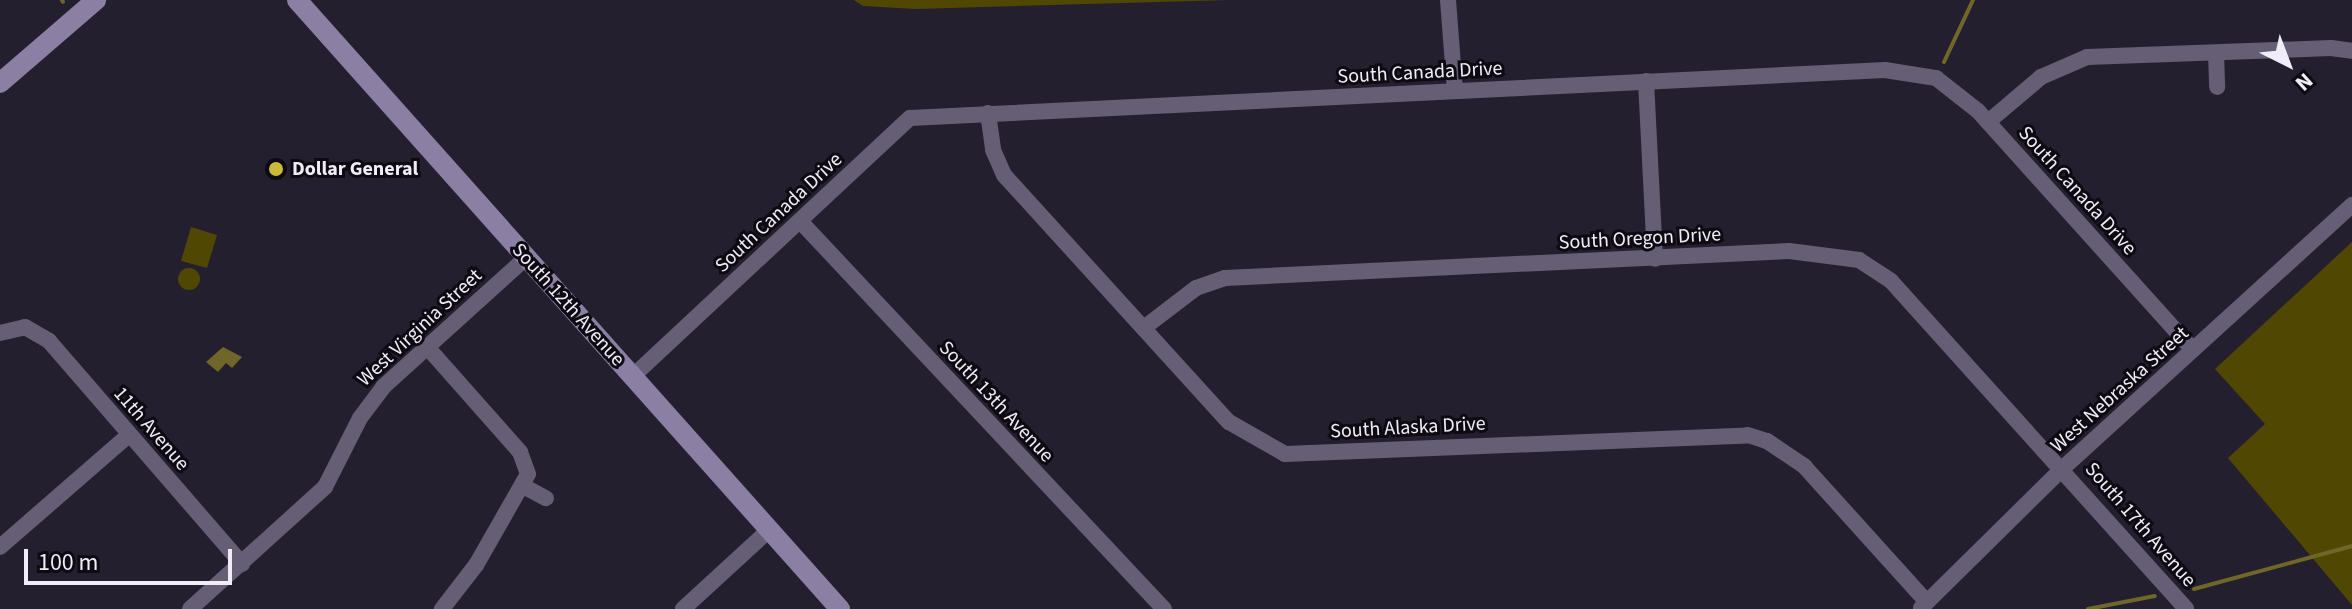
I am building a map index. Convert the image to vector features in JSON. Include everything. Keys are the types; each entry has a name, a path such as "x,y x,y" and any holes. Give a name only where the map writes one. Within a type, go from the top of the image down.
{"main road":[{"path":"0,83 96,0"},
{"name":"South 12th Avenue","path":"297,0 840,609"}],"street":[{"path":"1448,0 1455,91"},
{"path":"1988,122 2041,77 2087,57 2352,51"},
{"path":"2216,53 2217,87"},
{"name":"South Canada Drive","path":"632,377 910,118 1646,81 1914,71 1936,78 1988,122 2193,350"},
{"path":"1646,81 1655,259"},
{"name":"South Alaska Drive","path":"988,113 993,150 1004,175 1229,422 1285,454 1731,432 1767,441 1804,466 1923,605"},
{"name":"West Nebraska Street","path":"1923,605 2063,468 2352,205"},
{"name":"South 13th Avenue","path":"800,221 1164,609"},
{"name":"South Oregon Drive","path":"1145,327 1196,288 1225,278 1789,251 1859,260 1891,281 2063,468"},
{"name":"West Virginia Street","path":"190,609 325,487 372,400 526,258"},
{"name":"11th Avenue","path":"0,333 22,323 49,341 242,564"},
{"path":"428,348 520,452 525,480 546,498"},
{"path":"0,547 129,435"},
{"name":"South 17th Avenue","path":"2063,468 2186,609"},
{"path":"442,609 460,589 501,514 525,480"},
{"path":"683,609 769,530"}],"shaded area":[{"path":"854,0 1229,0 916,9 863,6"},
{"path":"191,227 217,235 207,268 181,261"},
{"path":"2352,242 2352,605 2228,458 2265,424 2215,369"},
{"path":"185,268 193,268 200,279 193,290 185,290 178,283 178,275"},
{"path":"223,347 242,357 232,368 226,363 218,372 206,362"}],"waterway":[{"path":"1944,62 1973,0"},
{"path":"2194,589 2352,546"},
{"path":"2088,609 2155,596"}],"place":[{"name":"Dollar General","path":"276,169"}]}
